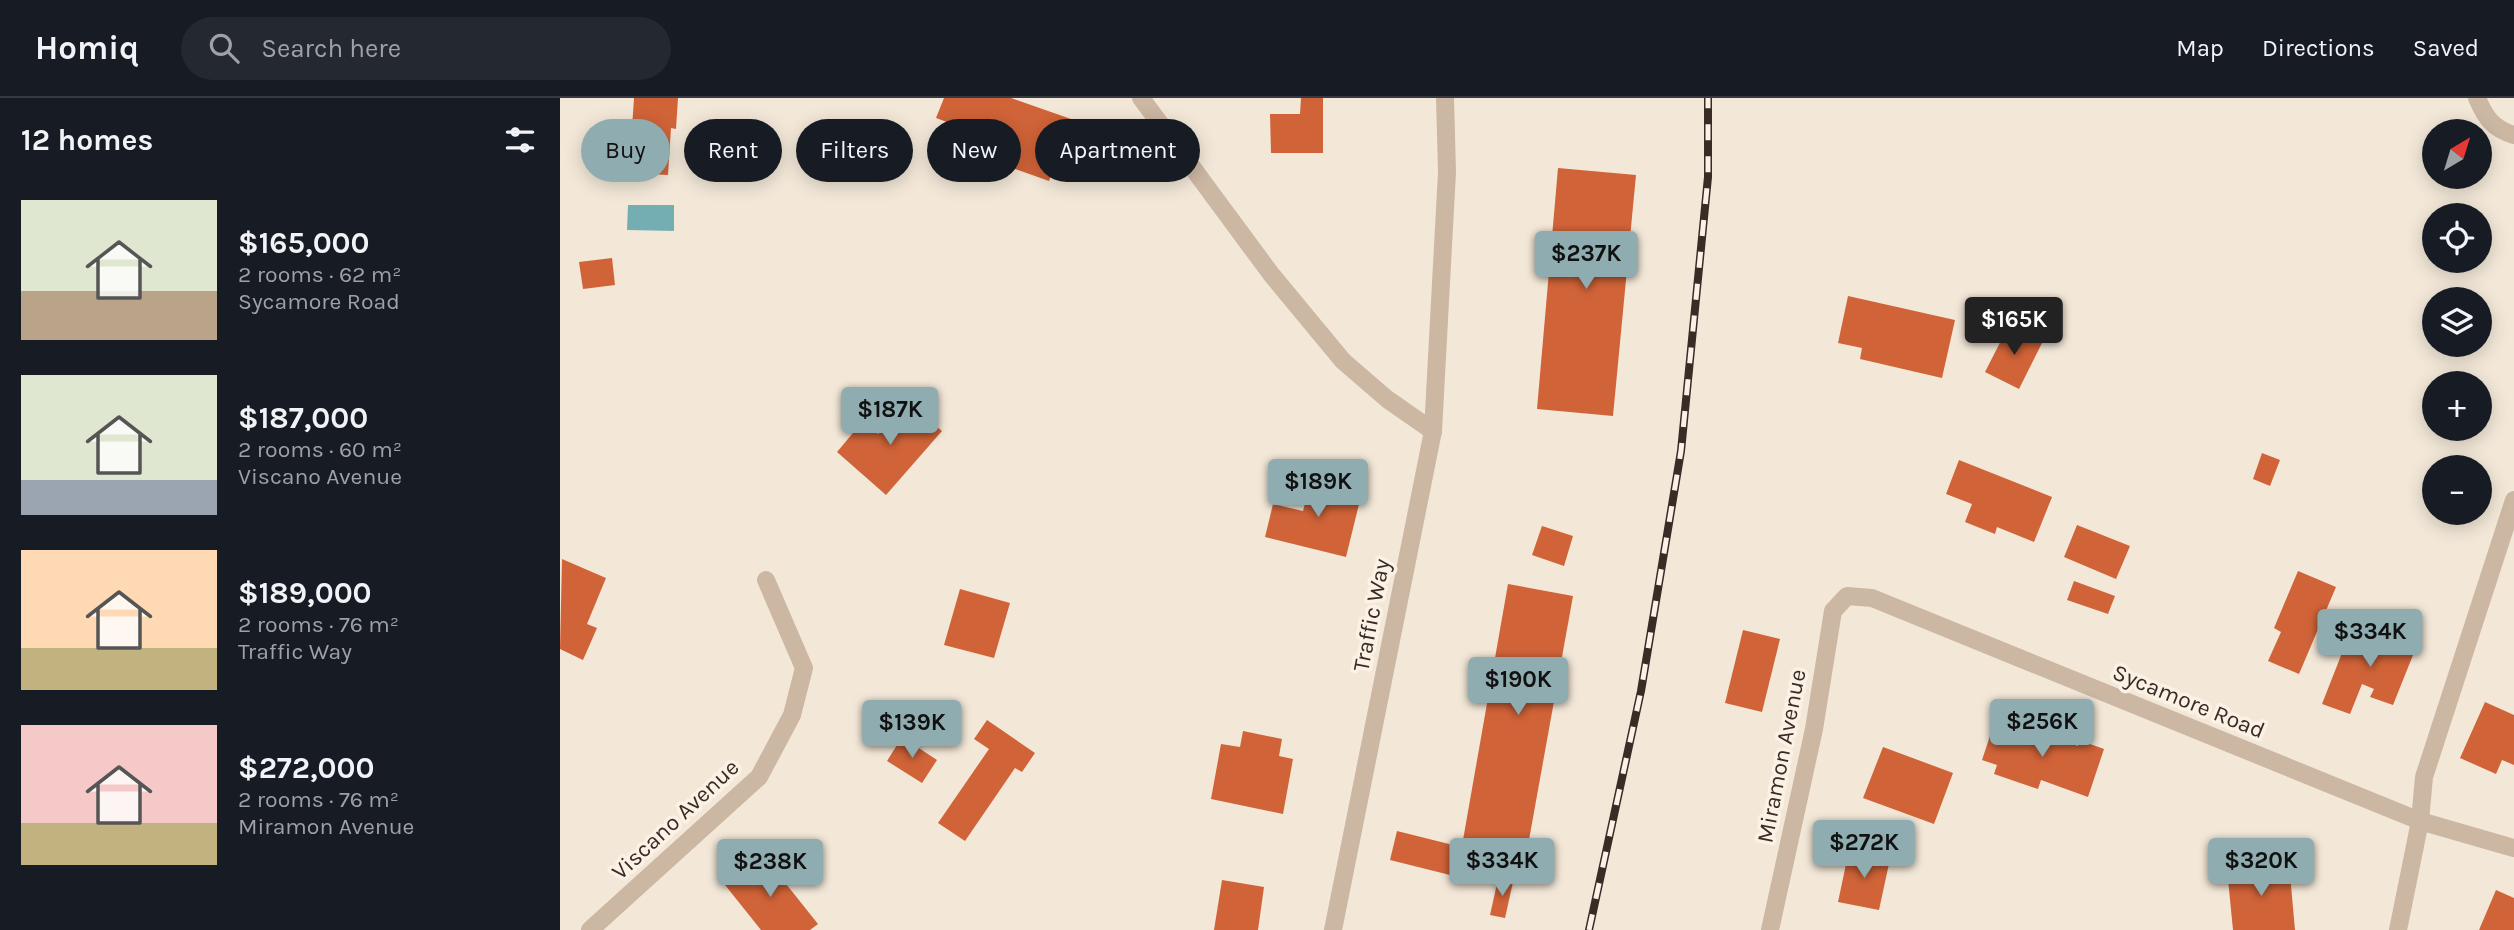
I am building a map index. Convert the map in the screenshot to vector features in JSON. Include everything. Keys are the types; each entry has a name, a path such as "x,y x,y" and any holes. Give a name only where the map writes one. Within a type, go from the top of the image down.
{"street":[{"path":"1141,98 1271,274 1343,361 1387,398 1433,431"},
{"name":"Traffic Way","path":"1333,930 1433,431 1447,172 1445,98"},
{"path":"2477,98 2486,119 2514,135"},
{"path":"2398,930 2420,821 2424,777 2514,500"},
{"name":"Viscano Avenue","path":"590,930 759,777 792,716 804,668 766,580"},
{"name":"Sycamore Road","path":"1847,596 1872,598 2420,821 2514,848"},
{"name":"Miramon Avenue","path":"1770,930 1814,729 1833,611 1847,596"}],"water":[{"path":"628,205 674,205 674,231 627,230"}],"building":[{"path":"634,98 678,98 676,129 671,128 670,144 670,119 633,119"},
{"path":"944,98 1011,98 1071,119 1035,119 1035,176 1021,171 1021,119 936,118"},
{"path":"1301,98 1323,98 1323,153 1271,153 1270,114 1300,114"},
{"path":"1558,168 1636,175 1613,416 1537,409"},
{"path":"612,258 615,285 583,289 579,262"},
{"path":"1848,296 1955,320 1942,378 1860,359 1862,348 1838,343"},
{"path":"2009,325 2042,343 2019,389 1985,372"},
{"path":"907,401 942,431 886,495 837,452 863,421 878,434"},
{"path":"2262,453 2280,460 2270,486 2253,479"},
{"path":"1959,460 2052,497 2034,542 1997,527 1995,534 1965,522 1972,504 1946,494"},
{"path":"1311,479 1362,492 1346,557 1265,537 1273,504 1303,511"},
{"path":"2077,525 2130,546 2116,579 2064,557"},
{"path":"1542,526 1573,536 1564,566 1532,555"},
{"path":"562,559 606,578 587,624 597,628 583,660 560,649"},
{"path":"2298,571 2336,587 2299,674 2268,661 2281,632 2274,628"},
{"path":"2074,581 2115,596 2108,614 2067,600"},
{"path":"1508,584 1573,596 1527,851 1463,840"},
{"path":"960,589 1010,603 994,658 944,645"},
{"path":"2387,628 2419,640 2393,705 2370,697 2374,689 2362,684 2350,714 2322,704 2351,630 2381,642"},
{"path":"1743,630 1780,639 1762,712 1725,703"},
{"path":"2485,702 2514,715 2514,765 2502,760 2496,774 2460,758"},
{"path":"1996,718 2078,746 2079,740 2104,749 2088,797 2041,780 2038,789 1994,774 1997,765 1982,760"},
{"path":"987,720 1035,753 1022,772 1015,768 965,841 938,823 989,749 974,739"},
{"path":"1243,731 1282,739 1279,756 1293,759 1283,814 1211,799 1221,744 1240,747"},
{"path":"902,737 937,760 922,783 887,761"},
{"path":"1883,747 1953,773 1934,824 1863,798"},
{"path":"1854,820 1882,826 1876,848 1849,841"},
{"path":"1397,831 1465,848 1458,877 1390,860"},
{"path":"1849,850 1890,859 1879,910 1838,902"},
{"path":"763,855 818,924 810,930 761,930 725,885"},
{"path":"2289,863 2295,930 2233,930 2227,869"},
{"path":"1498,879 1513,882 1505,918 1490,915"},
{"path":"1222,880 1264,887 1258,930 1214,930"},
{"path":"2496,890 2514,898 2514,930 2479,930"}],"railway":[{"path":"1589,930 1641,691 1681,451 1708,177 1708,98"}]}
